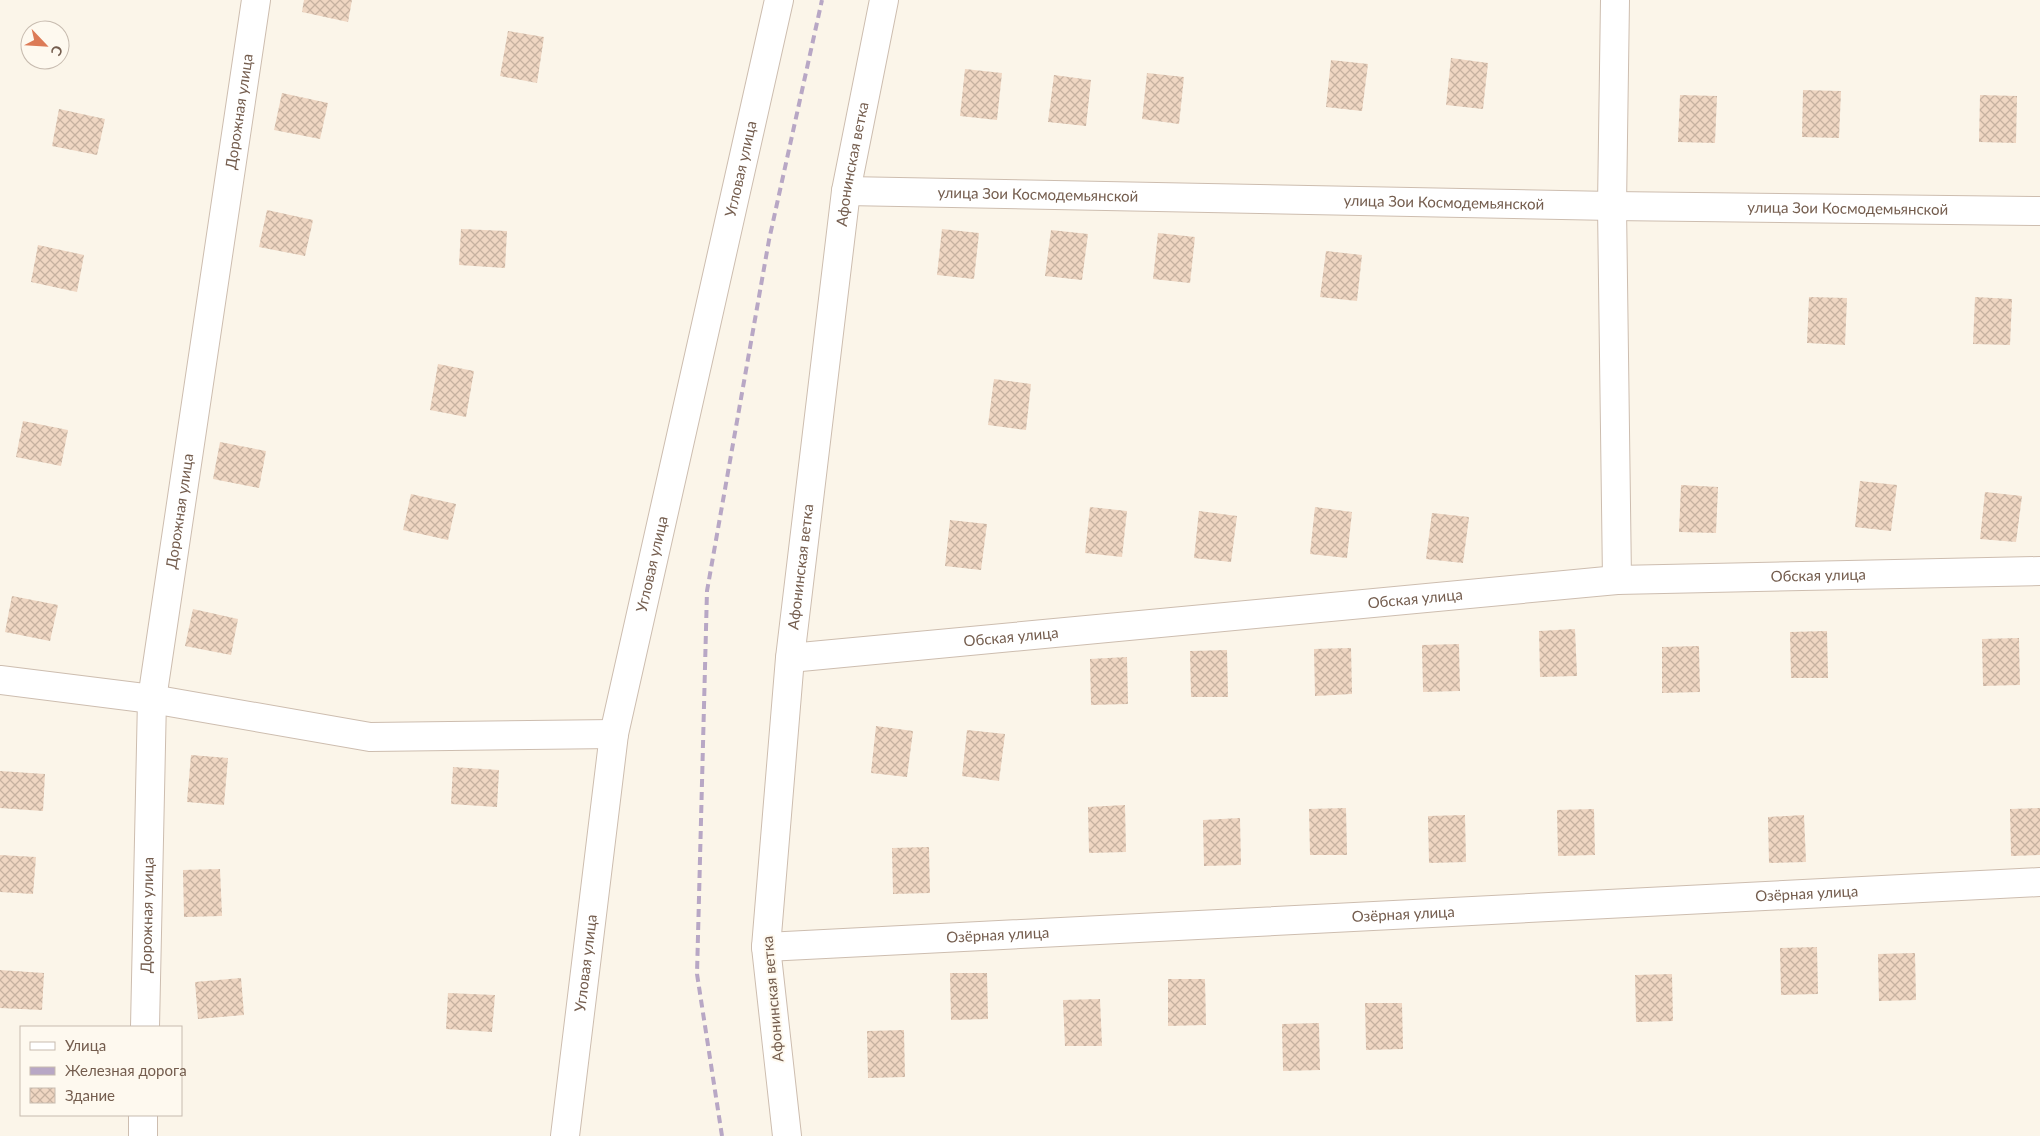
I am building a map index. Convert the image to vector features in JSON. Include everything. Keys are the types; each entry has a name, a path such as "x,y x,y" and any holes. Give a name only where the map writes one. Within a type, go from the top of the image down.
{"street":[{"name":"Дорожная улица","path":"145,1026 152,699 256,0"},
{"name":"Угловая улица","path":"565,1136 614,734 779,0"},
{"name":"Афонинская ветка","path":"787,1136 766,947 790,658 846,191 884,0"},
{"path":"1615,0 1612,206 1617,580"},
{"name":"улица Зои Космодемьянской","path":"846,191 1612,206 2040,211"},
{"name":"Обская улица","path":"790,658 1617,580 2040,571"},
{"path":"0,680 152,699 370,737 614,734"},
{"name":"Озёрная улица","path":"766,947 2040,882"},
{"path":"143,1116 143,1136"}],"building":[{"path":"304,0 352,0 348,22 302,12"},
{"path":"508,31 544,37 537,83 500,76"},
{"path":"1451,58 1488,63 1483,109 1446,105"},
{"path":"1331,60 1368,64 1362,111 1326,107"},
{"path":"965,69 1002,73 997,120 960,116"},
{"path":"1147,73 1184,77 1179,124 1142,119"},
{"path":"1054,75 1091,80 1086,126 1048,122"},
{"path":"1803,90 1841,91 1839,138 1802,137"},
{"path":"282,93 328,103 320,139 274,130"},
{"path":"1680,95 1717,96 1715,143 1678,142"},
{"path":"1980,95 2017,96 2016,143 1979,142"},
{"path":"59,109 105,119 97,155 52,146"},
{"path":"267,210 313,220 305,256 259,247"},
{"path":"461,229 507,231 505,268 459,265"},
{"path":"942,229 979,233 974,279 937,275"},
{"path":"1051,230 1088,234 1082,280 1045,276"},
{"path":"1158,233 1195,237 1190,283 1153,279"},
{"path":"38,245 84,255 77,292 31,282"},
{"path":"1326,251 1362,255 1357,301 1320,297"},
{"path":"1809,297 1847,298 1845,345 1807,343"},
{"path":"1975,297 2012,299 2010,345 1973,344"},
{"path":"438,364 474,371 466,417 430,410"},
{"path":"994,379 1031,384 1026,430 988,425"},
{"path":"23,421 68,430 61,466 16,457"},
{"path":"220,442 266,451 259,488 213,479"},
{"path":"1860,481 1897,485 1891,531 1855,527"},
{"path":"1681,485 1718,487 1716,533 1679,532"},
{"path":"1985,492 2022,496 2016,542 1980,539"},
{"path":"411,494 456,504 448,540 403,530"},
{"path":"1090,507 1127,511 1122,557 1085,553"},
{"path":"1315,507 1352,512 1347,558 1310,554"},
{"path":"1199,511 1237,516 1231,562 1194,558"},
{"path":"1432,513 1469,517 1463,563 1426,559"},
{"path":"950,520 987,524 981,570 945,566"},
{"path":"12,596 58,605 50,641 5,632"},
{"path":"193,609 238,619 231,655 185,646"},
{"path":"1575,629 1577,676 1540,677 1539,631"},
{"path":"1827,631 1828,678 1791,678 1790,632"},
{"path":"2019,638 2020,685 1983,686 1982,639"},
{"path":"1459,644 1460,691 1423,692 1422,645"},
{"path":"1699,646 1700,692 1662,693 1662,647"},
{"path":"1351,648 1352,694 1315,696 1314,649"},
{"path":"1227,650 1228,697 1191,697 1190,651"},
{"path":"1127,657 1128,704 1091,705 1090,659"},
{"path":"876,726 913,731 907,777 871,773"},
{"path":"967,730 1005,734 999,781 962,776"},
{"path":"191,755 228,758 224,805 187,802"},
{"path":"453,767 499,770 497,807 451,804"},
{"path":"0,771 45,774 43,811 0,808"},
{"path":"1125,805 1126,852 1089,853 1088,807"},
{"path":"1346,808 1347,855 1310,855 1309,809"},
{"path":"2040,808 2040,855 2011,856 2010,809"},
{"path":"1594,809 1595,855 1558,856 1557,810"},
{"path":"1465,815 1466,862 1429,863 1428,816"},
{"path":"1804,815 1806,862 1769,863 1768,817"},
{"path":"1240,818 1241,865 1204,866 1203,820"},
{"path":"929,847 930,893 893,894 892,848"},
{"path":"0,855 36,857 33,894 0,892"},
{"path":"220,869 222,916 184,917 183,870"},
{"path":"1817,947 1818,994 1781,995 1780,948"},
{"path":"1915,953 1916,1000 1879,1001 1878,954"},
{"path":"0,970 44,973 42,1010 0,1008"},
{"path":"950,973 987,973 988,1019 951,1020"},
{"path":"1672,974 1673,1021 1636,1022 1635,975"},
{"path":"241,978 244,1015 198,1019 195,982"},
{"path":"1168,979 1205,979 1206,1025 1168,1026"},
{"path":"448,993 495,995 492,1032 446,1029"},
{"path":"1100,999 1102,1046 1065,1046 1063,1000"},
{"path":"1365,1003 1402,1003 1403,1049 1366,1050"},
{"path":"1319,1023 1320,1070 1283,1071 1282,1024"},
{"path":"904,1030 905,1077 868,1078 867,1031"}],"railway":[{"path":"722,1136 697,974 707,591 769,240 822,0"}]}
